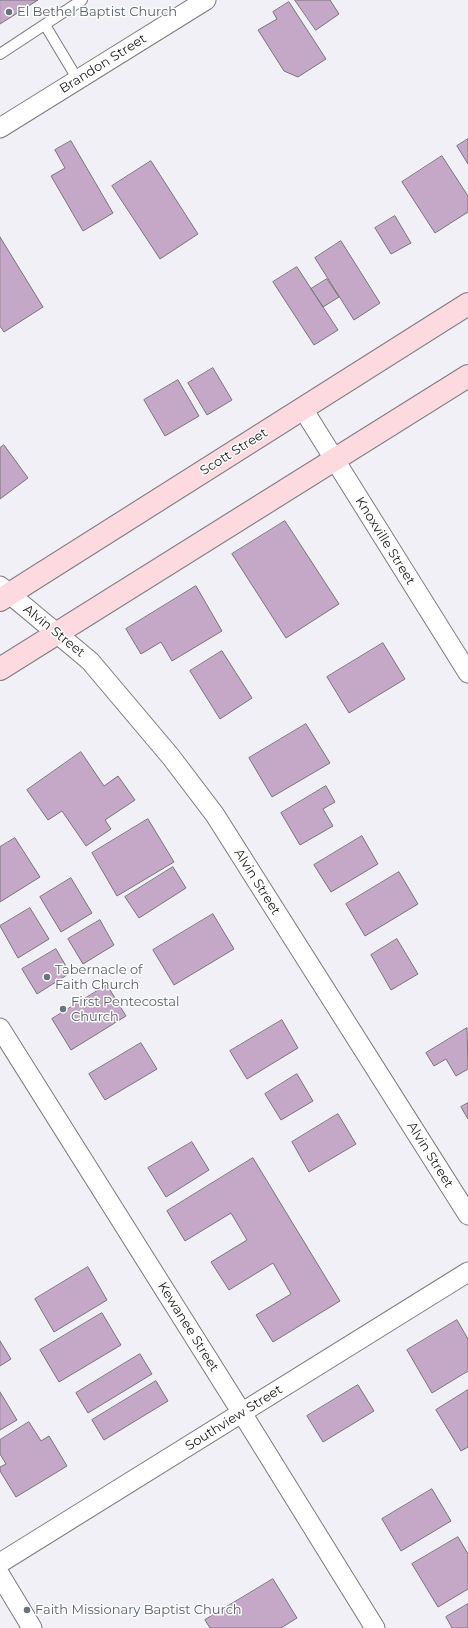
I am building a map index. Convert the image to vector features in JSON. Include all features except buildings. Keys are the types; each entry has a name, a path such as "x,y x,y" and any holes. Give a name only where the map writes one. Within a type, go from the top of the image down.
{"main road":[{"name":"Scott Street","path":"3,594 468,304"},
{"path":"0,669 468,376"}],"street":[{"name":"Brandon Street","path":"0,128 206,0"},
{"name":"Knoxville Street","path":"303,408 468,673"},
{"name":"Alvin Street","path":"3,594 90,661 171,757 215,816 468,1215"},
{"name":"Kewanee Street","path":"0,1028 375,1628"},
{"name":"Southview Street","path":"0,1562 468,1272"},
{"path":"0,1575 32,1628"}],"lane":[{"path":"0,54 82,0"},
{"path":"45,24 78,80"}],"place":[{"name":"El Bethel Baptist Church","path":"9,12"},
{"name":"Tabernacle of Faith Church","path":"47,977"},
{"name":"First Pentecostal Church","path":"63,1009"},
{"name":"Faith Missionary Baptist Church","path":"27,1610"}]}
